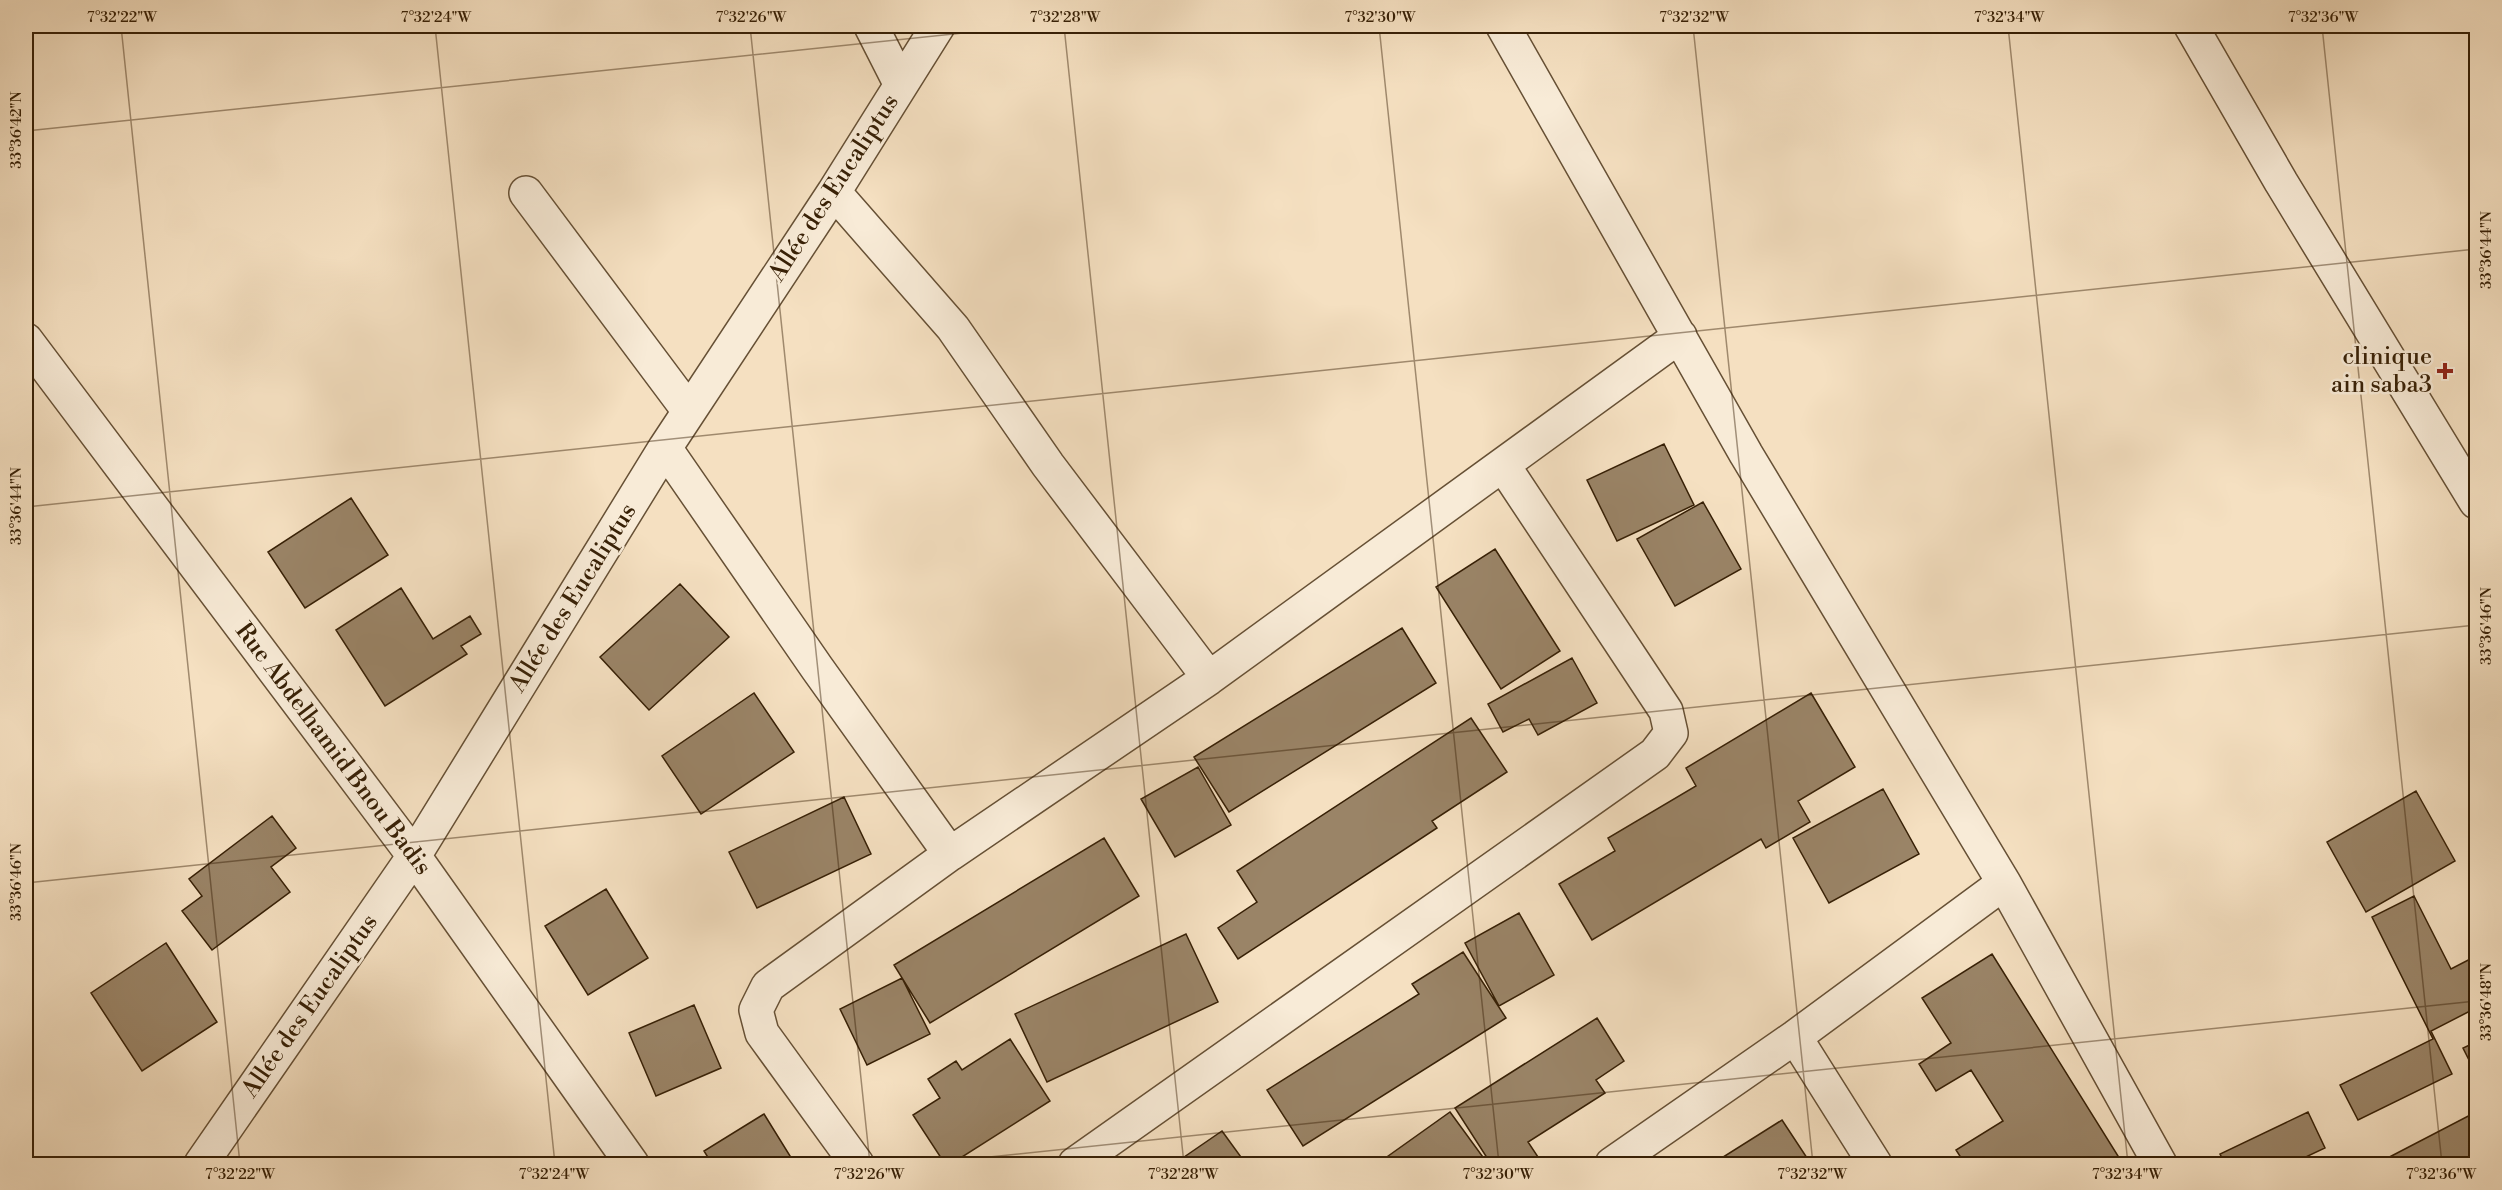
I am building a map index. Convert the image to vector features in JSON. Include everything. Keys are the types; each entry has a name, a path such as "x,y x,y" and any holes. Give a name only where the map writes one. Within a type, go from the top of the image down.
{"street":[{"path":"871,26 901,85"},
{"name":"Allée des Eucaliptus","path":"213,1159 414,856 665,448 834,192 938,26"},
{"path":"1503,26 1746,454 2004,883 2160,1164"},
{"path":"2191,26 2281,182 2476,502"},
{"path":"834,192 953,328 1048,465 1209,678"},
{"path":"526,193 689,411"},
{"path":"857,1164 762,1033 756,1010 768,986 950,854 1209,678 1680,336"},
{"name":"Rue Abdelhamid Bnou Badis","path":"26,340 414,856 632,1164"},
{"path":"665,448 817,668 950,854"},
{"path":"1075,1164 1655,754 1671,733 1666,711 1503,465"},
{"path":"1612,1164 1795,1037 2004,883"},
{"path":"1795,1037 1875,1164"}],"building":[{"path":"1664,444 1694,505 1617,541 1587,480"},
{"path":"351,498 388,555 305,608 268,552"},
{"path":"1703,502 1741,569 1675,606 1637,539"},
{"path":"1495,549 1560,651 1501,689 1436,587"},
{"path":"680,584 729,637 649,710 600,657"},
{"path":"401,588 433,639 470,616 481,634 461,646 467,654 385,706 336,630"},
{"path":"1402,628 1436,683 1229,812 1194,757"},
{"path":"1572,658 1597,703 1538,735 1529,719 1503,732 1488,704"},
{"path":"754,693 794,752 701,814 662,756"},
{"path":"1811,693 1855,767 1798,801 1810,822 1766,848 1761,839 1592,940 1559,884 1615,851 1608,838 1696,786 1686,768"},
{"path":"1471,718 1507,772 1432,821 1437,828 1238,959 1218,928 1257,902 1237,871"},
{"path":"1198,767 1231,825 1175,857 1141,799"},
{"path":"1883,789 1919,854 1829,903 1793,838"},
{"path":"2416,791 2455,861 2366,912 2327,842"},
{"path":"844,797 871,854 757,908 729,852"},
{"path":"272,816 296,848 271,867 290,892 212,950 182,911 202,896 189,879"},
{"path":"1104,838 1139,896 930,1023 894,965"},
{"path":"606,889 648,958 588,995 545,926"},
{"path":"2414,896 2451,969 2476,956 2476,1008 2431,1031 2452,1074 2358,1120 2340,1085 2433,1039 2372,917"},
{"path":"1519,913 1554,975 1499,1006 1465,943"},
{"path":"1186,934 1218,1002 1047,1082 1015,1014"},
{"path":"166,943 217,1022 142,1071 91,993"},
{"path":"1463,952 1506,1018 1303,1146 1267,1090 1419,994 1412,984"},
{"path":"1992,954 2123,1164 1965,1164 1956,1150 2003,1121 1971,1070 1936,1091 1919,1064 1951,1043 1922,998"},
{"path":"902,978 930,1034 867,1065 840,1009"},
{"path":"694,1005 721,1068 656,1096 629,1033"},
{"path":"1597,1018 1624,1061 1596,1080 1605,1093 1528,1142 1542,1163 1491,1164 1455,1108"},
{"path":"1010,1039 1050,1101 951,1164 945,1164 913,1115 940,1098 928,1079 956,1061 962,1070"},
{"path":"2476,1042 2476,1074 2463,1048"},
{"path":"1450,1112 1488,1164 1377,1164"},
{"path":"2308,1112 2325,1148 2291,1164 2225,1164 2220,1154"},
{"path":"2476,1112 2476,1164 2376,1164"},
{"path":"764,1114 795,1164 712,1164 704,1151"},
{"path":"1782,1120 1811,1164 1712,1164"},
{"path":"1222,1131 1246,1164 1174,1164"}],"place":[{"name":"clinique ain saba3","path":"2445,371"}]}
